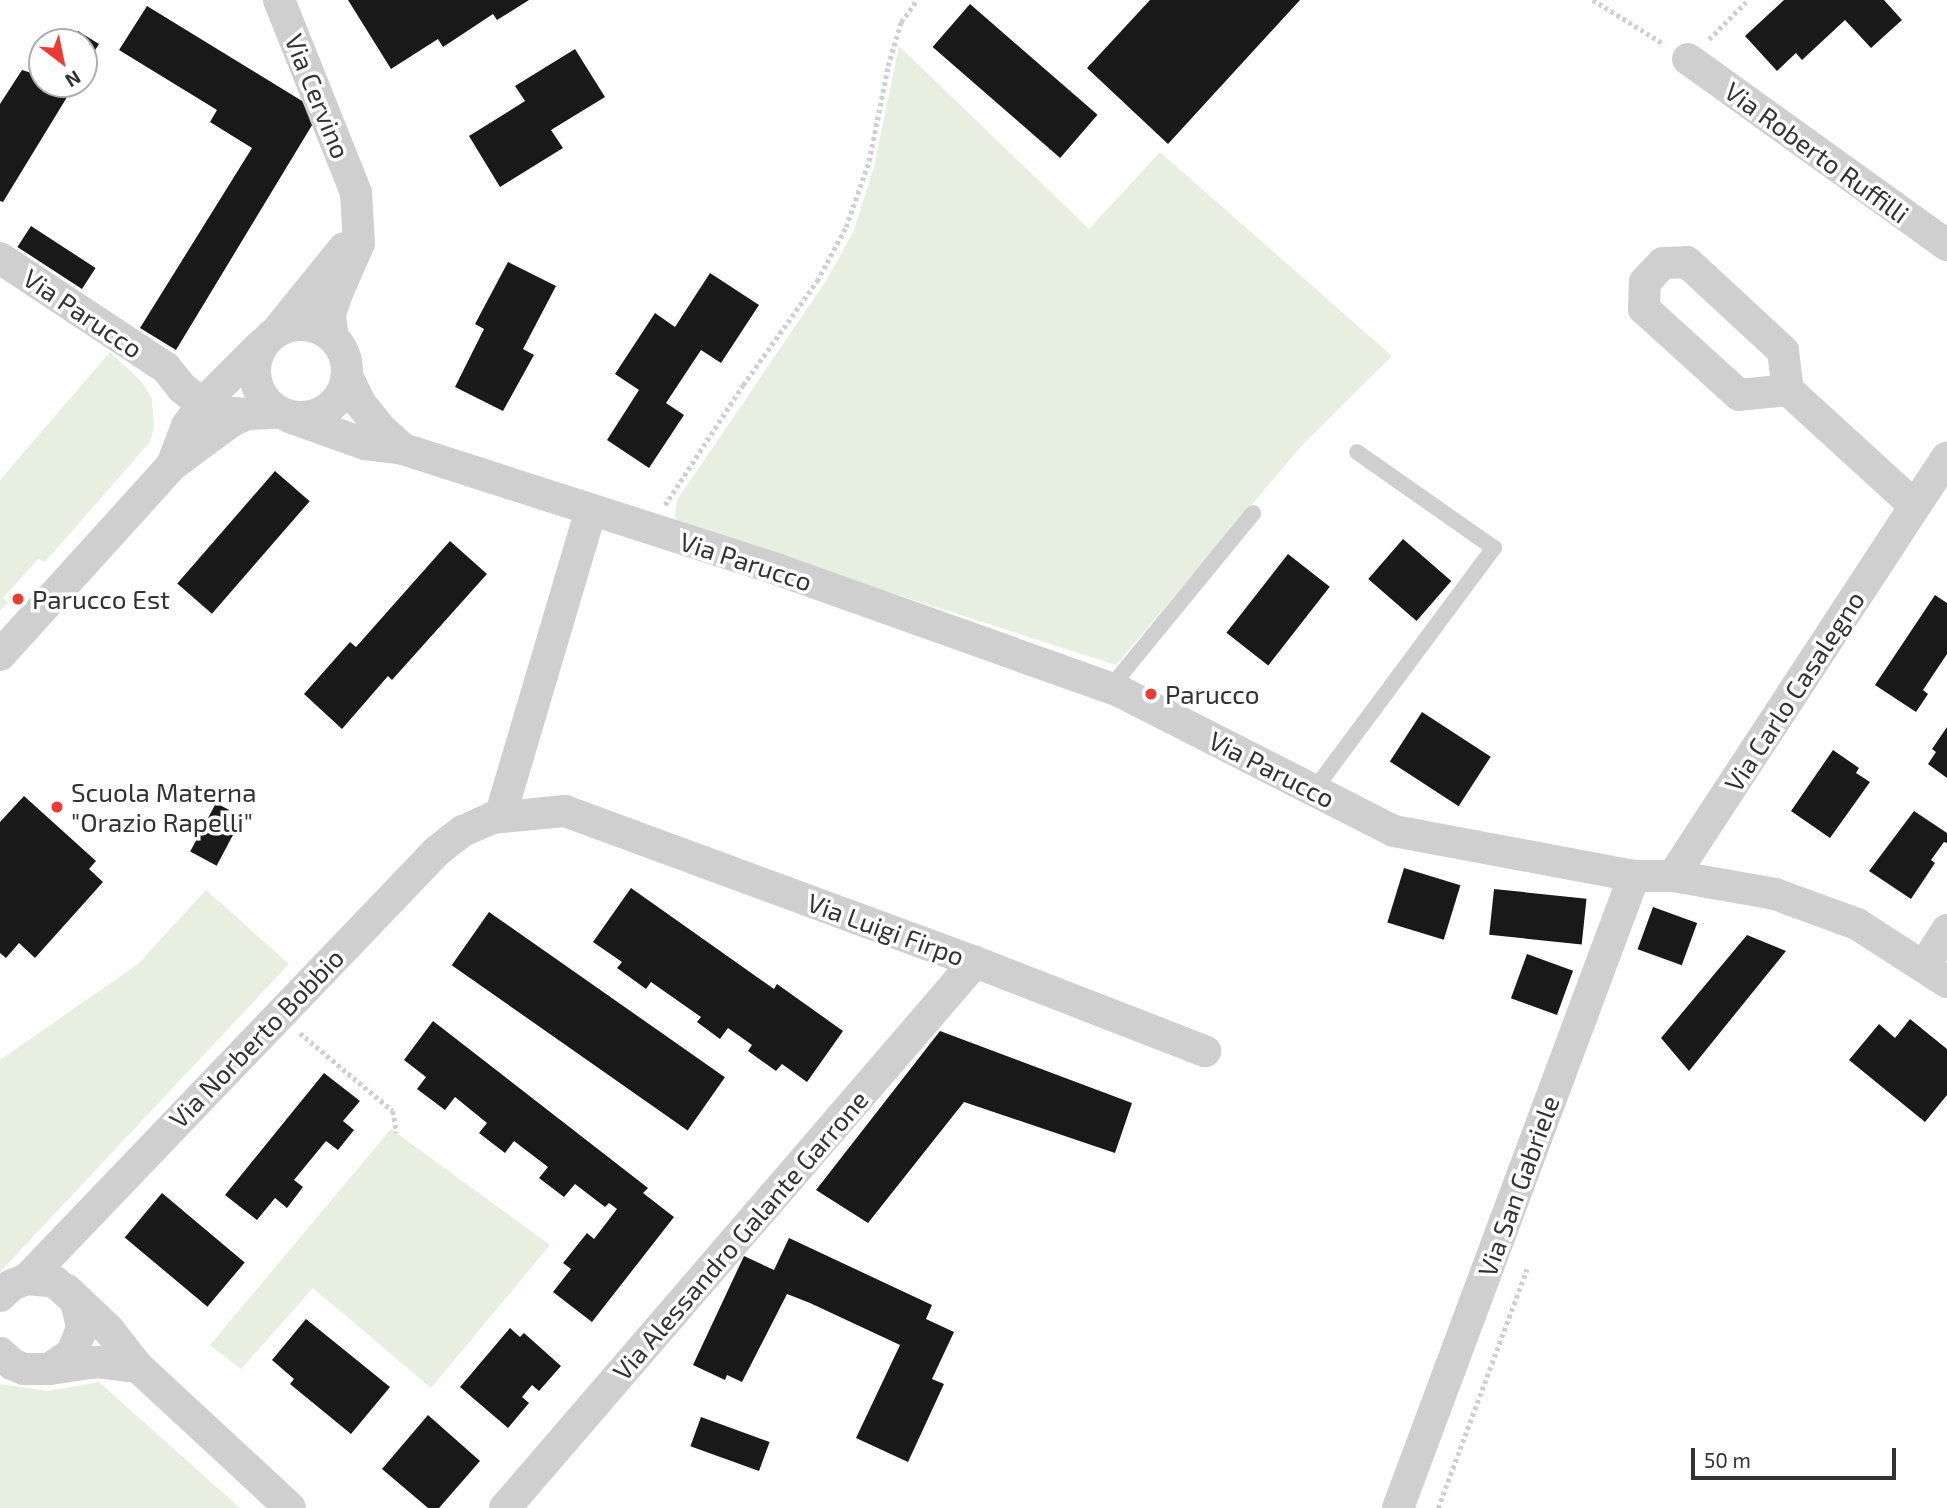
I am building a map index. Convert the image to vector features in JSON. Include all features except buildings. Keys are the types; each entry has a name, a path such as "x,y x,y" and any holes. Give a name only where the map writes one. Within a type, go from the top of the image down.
{"street":[{"name":"Via Cervino","path":"279,0 356,193 359,243 336,296 331,315 333,338"},
{"name":"Via Roberto Ruffilli","path":"1688,59 1947,245"},
{"name":"Via Cervino","path":"172,465 187,426 203,403 269,338 342,251 353,229 356,193"},
{"name":"Via Parucco","path":"0,258 166,368"},
{"path":"1788,390 1739,395 1644,310 1645,282 1663,263 1687,262 1783,351 1788,390 1915,506"},
{"path":"166,368 182,388 219,412 305,418 320,414 334,405 343,392 347,376 346,360 333,338 315,327 299,324 269,338 254,372 256,386 263,400 285,415"},
{"path":"166,368 200,374 236,371"},
{"path":"166,368 173,425 172,465"},
{"path":"347,376 360,403 383,431 403,449"},
{"path":"3,647 172,465 232,421 247,414"},
{"name":"Via Parucco","path":"285,415 365,444 403,449 779,570 1110,688 1394,831 1634,876 1673,876 1775,894 1857,924 1935,974"},
{"name":"Via Carlo Casalegno","path":"1673,876 1947,458"},
{"path":"500,817 591,510"},
{"name":"Via Norberto Bobbio","path":"0,1296 27,1279 437,850 463,831 500,817 565,811"},
{"name":"Via Luigi Firpo","path":"565,811 975,962 1205,1051"},
{"name":"Via San Gabriele","path":"1405,1504 1634,876"},
{"path":"1935,974 1947,930"},
{"name":"Via Alessandro Galante Garrone","path":"505,1508 975,962"},
{"path":"27,1279 55,1282 67,1290 108,1329 138,1367 290,1508"},
{"path":"50,1369 72,1353 82,1328 81,1314 67,1290"},
{"path":"4,1360 37,1371 97,1362 138,1367"}],"lane":[{"path":"1314,790 1494,548 1357,452"},
{"path":"1110,688 1253,513"}],"path":[{"path":"650,530 743,385 817,281 846,227 869,161 888,66 901,22 917,0"},
{"path":"1593,0 1688,59 1748,0"},
{"path":"278,1015 393,1111 397,1133"},
{"path":"1438,1508 1527,1269"}],"green space":[{"path":"899,46 1089,229 1160,152 1392,356 1304,443 1116,665 680,525 675,517 677,500 826,281 854,230 874,167"},
{"path":"110,352 142,382 152,399 154,427 150,442 45,562 38,559 3,598 8,602 0,611 0,480"},
{"path":"206,890 289,964 0,1272 0,1060 138,964"},
{"path":"391,1129 550,1245 431,1388 313,1288 241,1369 210,1345"},
{"path":"99,1382 240,1508 0,1508 0,1384 48,1391"}],"place":[{"name":"Parucco Est","path":"18,599"},
{"name":"Parucco","path":"1151,694"},
{"name":"Scuola Materna \"Orazio Rapelli\"","path":"57,807"}]}
